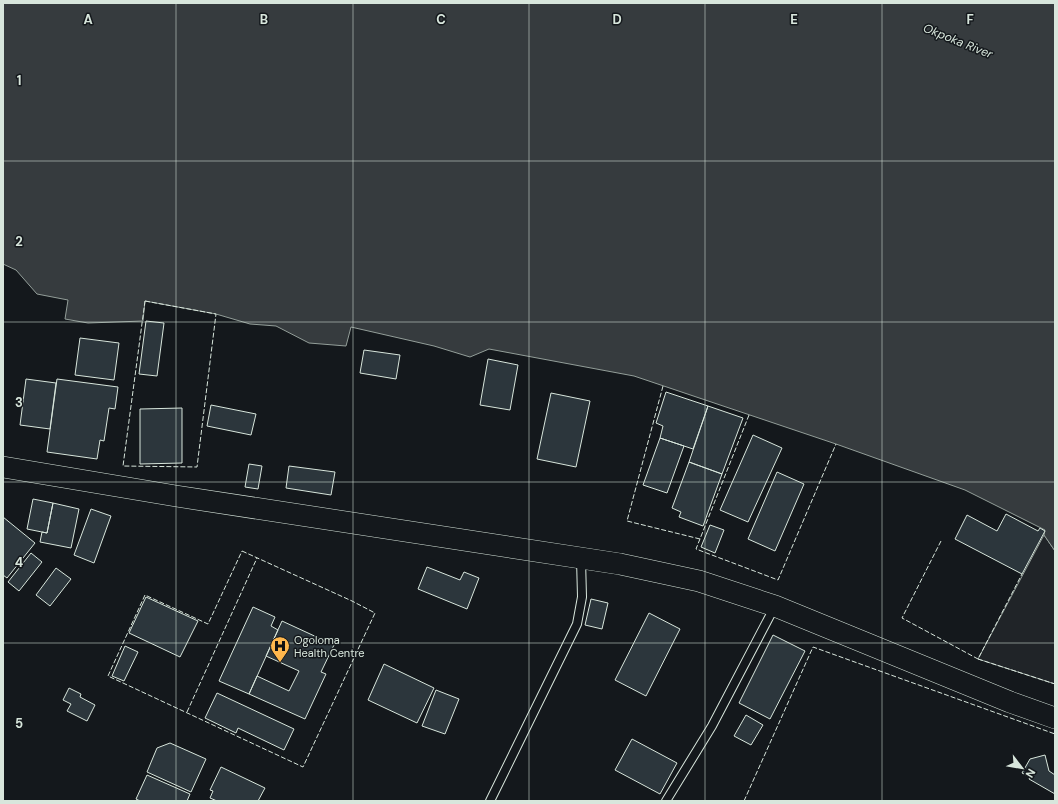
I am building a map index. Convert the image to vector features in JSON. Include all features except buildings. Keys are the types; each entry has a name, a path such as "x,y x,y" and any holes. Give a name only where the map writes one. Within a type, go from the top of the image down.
{"street":[{"path":"3,467 176,496 620,564 699,581 775,606 1003,699 1055,718"}],"lane":[{"path":"490,801 578,624 582,597 581,558"},
{"path":"666,801 712,726 775,606"}],"shaded area":[{"path":"1044,535 1055,551 1055,684 978,659"}],"water":[{"name":"Okpoka River","path":"3,3 1055,3 1055,551 1044,535 1045,530 965,490 836,444 634,376 489,349 470,357 434,346 351,327 346,346 309,343 276,326 250,324 216,314 145,301 143,321 88,323 65,319 68,300 37,294 16,270 3,264"}],"fence":[{"path":"145,301 216,314 197,467 123,466 145,301"},
{"path":"663,386 627,521 700,539"},
{"path":"749,415 696,549 778,580 836,444"},
{"path":"941,541 902,618 978,659 1022,574"},
{"path":"242,551 375,613 303,767 108,676 145,595 208,624 242,551"},
{"path":"187,712 257,558"},
{"path":"744,801 813,647 1055,734"},
{"path":"978,659 1055,684"}],"place":[{"name":"Ogoloma Health Centre","path":"280,663"}]}
